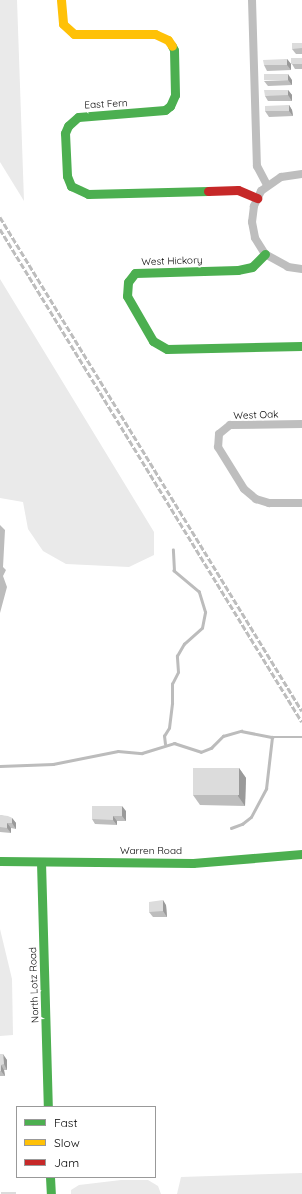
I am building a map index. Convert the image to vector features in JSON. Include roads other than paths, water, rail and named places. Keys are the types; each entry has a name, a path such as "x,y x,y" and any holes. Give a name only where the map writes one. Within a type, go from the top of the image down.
{"street":[{"name":"East Fern","path":"61,0 63,24 74,34 159,35 168,40 174,50 175,95 170,106 165,110 85,115 78,117 68,126 65,133 66,176 71,186 79,192 88,194 238,190 257,198"},
{"path":"252,0 257,166 267,185"},
{"path":"302,174 287,175 267,185 257,198 252,213 252,230 257,244 265,254 288,267 302,269"},
{"name":"West Hickory","path":"265,254 252,267 238,270 142,271 136,273 128,282 127,296 153,341 167,349 302,346"},
{"name":"West Oak","path":"302,424 230,425 219,434 218,446 244,489 256,499 269,503 302,503"},
{"name":"Warren Road","path":"0,861 216,862 302,854"},
{"name":"North Lotz Road","path":"40,862 48,1106"},
{"path":"50,1178 51,1194"}],"waterway":[{"path":"165,744 164,736 169,728 172,703 172,684 178,672 177,656 184,644 202,628 205,612 199,592 174,571 173,550"},
{"path":"0,766 53,764 118,751 142,753 174,743 201,752 211,748 223,736 241,731 272,737 302,737"},
{"path":"231,828 242,824 251,817 266,789 272,737"}],"railway":[{"path":"0,217 302,711"},
{"path":"0,229 302,722"}]}
